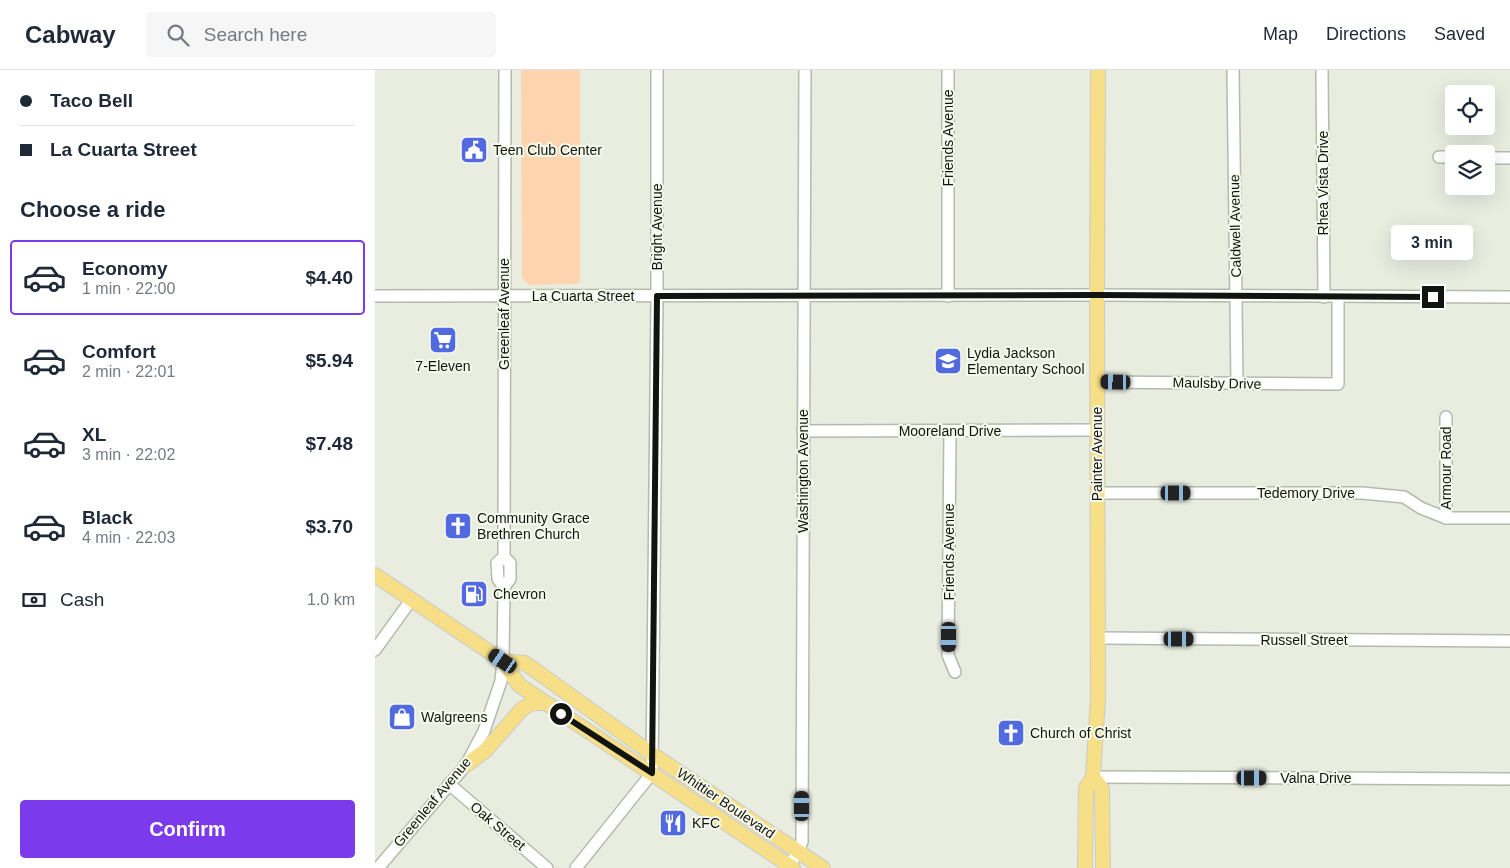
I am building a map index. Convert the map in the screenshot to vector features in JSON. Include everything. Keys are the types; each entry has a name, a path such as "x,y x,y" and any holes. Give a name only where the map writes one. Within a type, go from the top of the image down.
{"main road":[{"name":"Painter Avenue","path":"1085,868 1086,788 1093,777 1097,698 1098,70"},
{"name":"Whittier Boulevard","path":"375,575 503,661 519,685 791,867"},
{"name":"Whittier Boulevard","path":"503,661 525,663 652,754 823,868"},
{"path":"466,765 485,751 522,709 532,703 545,703"},
{"name":"Painter Avenue","path":"1093,777 1102,789 1103,868"}],"street":[{"name":"Greenleaf Avenue","path":"383,866 466,765 478,745 496,700 501,681 504,587 498,579 497,563 504,557 505,70"},
{"name":"Bright Avenue","path":"652,773 657,296 657,70"},
{"name":"Washington Avenue","path":"791,867 802,842 805,70"},
{"name":"Friends Avenue","path":"948,70 948,296"},
{"name":"Caldwell Avenue","path":"1233,70 1237,383"},
{"name":"Rhea Vista Drive","path":"1322,70 1324,297"},
{"path":"1439,157 1445,157"},
{"path":"1495,158 1510,158"},
{"name":"La Cuarta Street","path":"375,296 1097,295 1510,297"},
{"name":"Maulsby Drive","path":"1097,382 1338,384 1338,297"},
{"name":"Armour Road","path":"1446,417 1446,518"},
{"name":"Mooreland Drive","path":"803,431 1097,430"},
{"name":"Friends Avenue","path":"950,431 948,655 955,672"},
{"name":"Tedemory Drive","path":"1097,493 1362,493 1403,497 1421,508 1446,518 1510,518"},
{"path":"375,650 411,600"},
{"name":"Russell Street","path":"1097,638 1510,641"},
{"path":"576,868 652,773"},
{"name":"Valna Drive","path":"1093,777 1510,779"},
{"name":"Oak Street","path":"449,784 547,868"}],"shaded area":[{"path":"521,70 580,70 580,282 577,284 529,285 522,278"}],"place":[{"name":"Teen Club Center","path":"474,150"},
{"name":"7-Eleven","path":"443,340"},
{"name":"Lydia Jackson Elementary School","path":"948,361"},
{"name":"Community Grace Brethren Church","path":"458,526"},
{"name":"Chevron","path":"474,594"},
{"name":"Walgreens","path":"402,717"},
{"name":"Church of Christ","path":"1011,733"},
{"name":"KFC","path":"673,823"}],"route":[{"path":"561,714 652,773 657,296 1097,295 1433,297"}]}
